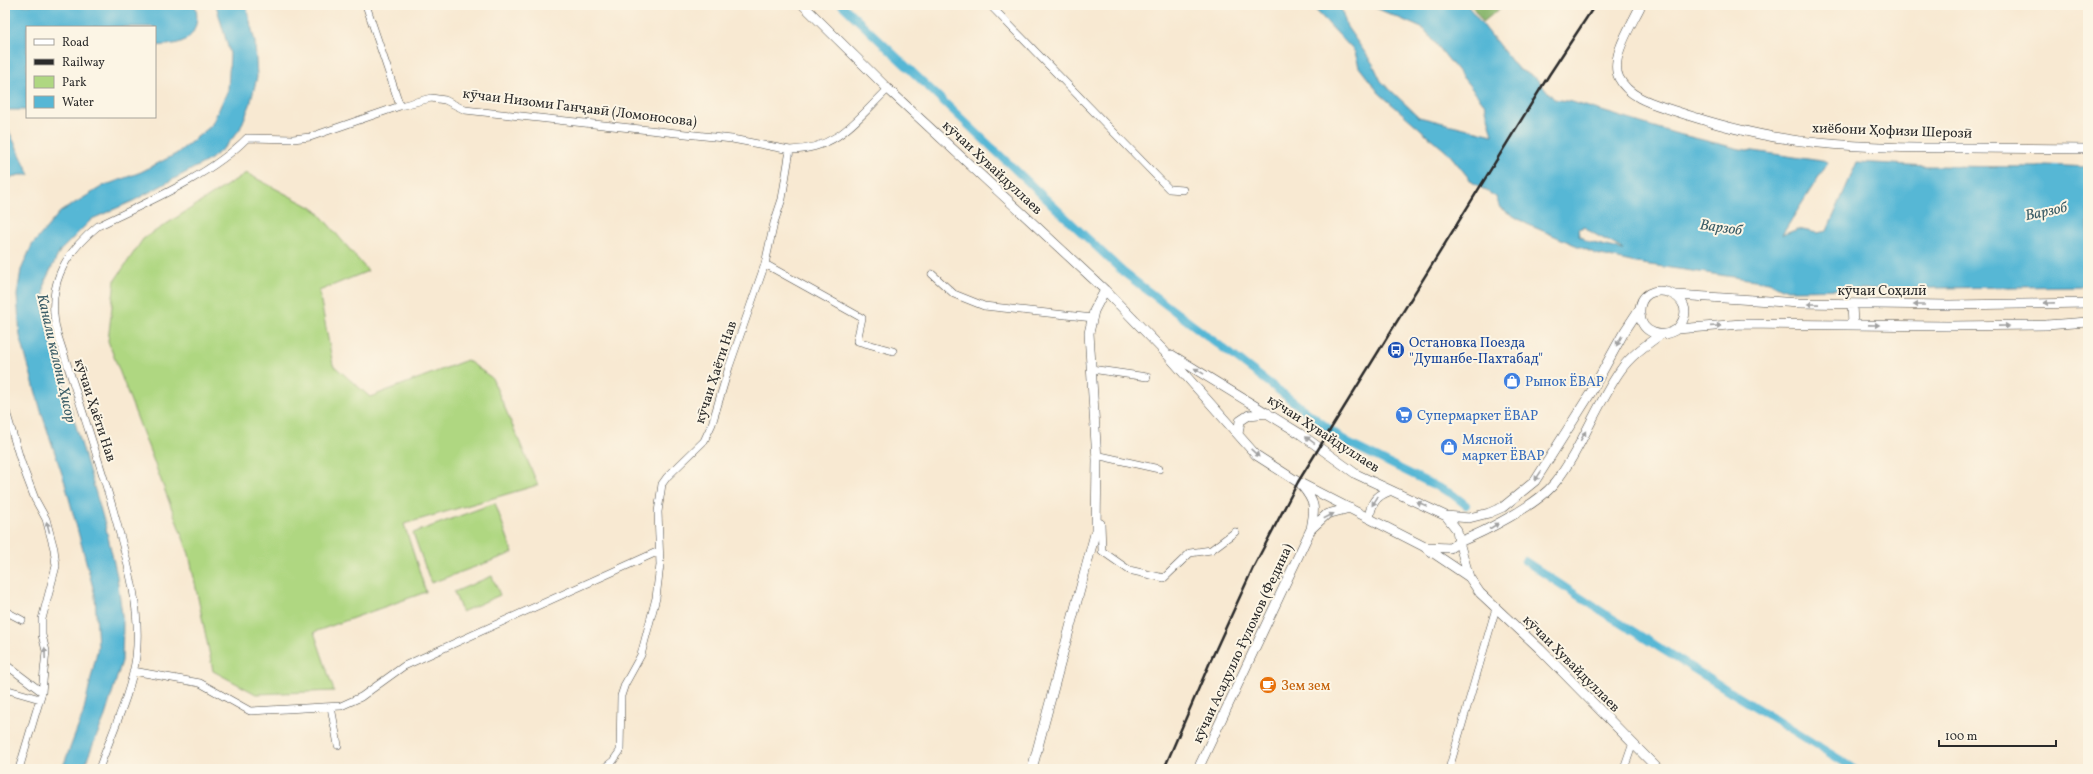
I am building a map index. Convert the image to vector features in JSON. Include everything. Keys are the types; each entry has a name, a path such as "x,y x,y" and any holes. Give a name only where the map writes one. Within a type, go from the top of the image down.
{"street":[{"path":"366,5 400,106"},
{"name":"кӯчаи Хувайдуллаев","path":"803,5 888,89 1105,290 1164,350 1256,455 1298,482 1423,546 1469,577"},
{"path":"990,5 1169,189 1183,190"},
{"name":"хиёбони Ҳофизи Шерозӣ","path":"1641,5 1618,53 1616,66 1619,77 1633,94 1646,101 1690,116 1770,135 1819,143 1922,148 2088,149"},
{"path":"790,150 814,148 840,136 888,89"},
{"name":"кӯчаи Низоми Ганҷавӣ (Ломоносова)","path":"278,139 310,137 400,106 432,98 440,99 465,110 732,140 790,150"},
{"name":"кӯчаи Ҳаёти Нав","path":"99,769 133,671 136,657 136,612 129,570 100,465 57,333 53,313 57,280 74,249 98,226 186,182 238,148 247,138 278,139"},
{"name":"кӯчаи Ҳаёти Нав","path":"603,769 613,761 620,751 619,716 621,696 625,684 641,655 647,637 658,586 658,512 662,484 674,470 691,455 708,434 729,367 765,264 774,223 782,199 790,150"},
{"path":"765,264 862,318 858,341 893,351"},
{"path":"932,274 954,294 984,306 1093,318"},
{"path":"1032,769 1096,530 1096,455 1090,333 1094,310 1105,290"},
{"name":"кӯчаи Соҳилӣ","path":"1446,516 1469,518 1489,513 1503,506 1535,481 1590,394 1644,299 1655,291 1668,291 1677,295 1799,303 2088,303"},
{"path":"1677,295 1682,303 1684,312 1682,321 1677,329"},
{"path":"1852,304 1853,325"},
{"path":"1640,308 1640,317 1644,326 1651,332 1660,334 1669,333 1677,329 1742,324 2046,325 2088,322"},
{"path":"1459,542 1484,532 1543,495 1554,484 1573,454 1620,370 1633,356 1660,334"},
{"name":"кӯчаи Хувайдуллаев","path":"1164,350 1299,432 1356,474 1389,491 1446,516 1456,530 1469,577 1480,593 1540,649 1658,769"},
{"path":"1092,369 1147,377"},
{"path":"5,408 21,462 35,499 46,519 54,549 56,566 42,619 42,636 46,651 41,695 19,769"},
{"path":"1238,434 1240,421 1249,415 1268,413"},
{"path":"1096,455 1159,469"},
{"path":"1298,482 1313,499 1314,514 1311,529"},
{"path":"1369,518 1374,500 1380,494 1389,491"},
{"path":"1311,529 1327,514 1350,508"},
{"path":"1096,521 1101,523 1102,551 1129,570 1164,578 1190,553 1211,550 1235,532"},
{"name":"кӯчаи Асадулло Ғуломов (Федина)","path":"1198,769 1311,529"},
{"name":"кӯчаи Хувайдуллаев","path":"1423,546 1450,548 1459,542"},
{"path":"133,671 200,683 250,711 331,707 346,704 361,697 404,666 659,551"},
{"path":"1449,769 1496,608"},
{"path":"5,611 22,620"},
{"path":"5,664 41,695"},
{"path":"5,689 41,695"},
{"path":"331,707 338,745"},
{"path":"1624,769 1633,743"}],"green space":[{"path":"1471,5 1504,5 1483,22"},
{"path":"246,173 316,210 368,271 319,291 333,365 370,397 467,360 492,378 538,485 404,524 426,592 314,632 334,691 256,694 213,671 189,554 108,341 115,280 143,239"},
{"path":"495,503 513,553 431,583 413,533"},
{"path":"492,576 500,595 462,612 454,592"}],"water":[{"path":"5,5 195,5 197,20 191,35 183,41 169,45 156,46 156,26 26,26 26,110 5,110"},
{"path":"216,5 246,5 255,42 257,77 250,105 240,129 227,145 211,159 133,201 92,219 60,251 45,281 43,304 47,328 105,524 117,576 123,623 122,661 105,716 83,769 62,769 83,714 98,647 95,595 65,483 41,411 20,336 17,295 21,270 32,245 60,212 103,186 141,172 176,154 211,126 228,90 230,54"},
{"name":"Варзоб","path":"1311,5 1340,5 1347,27 1373,64 1381,81 1419,117 1493,135 1485,105 1424,29 1369,5 1467,5 1518,69 1536,78 1554,99 1572,102 1674,133 1740,149 1828,162 1782,235 1798,229 1817,233 1827,231 1857,162 1927,166 2039,167 2046,165 2088,167 2088,286 1787,290 1769,282 1636,263 1596,254 1527,224 1500,208 1496,197 1472,182 1450,155 1379,93 1359,67 1355,52","holes":["1584,227 1598,236 1623,250 1589,242 1579,236 1578,229"]},
{"path":"5,123 30,175 19,175 5,180"}],"waterway":[{"path":"842,5 1123,272 1348,443 1452,494 1466,505"},
{"path":"1525,561 1607,615 1855,769"}],"railway":[{"path":"1164,769 1210,662 1253,568 1298,482 1549,75 1595,5"}],"place":[{"name":"Остановка Поезда \"Душанбе-Пахтабад\"","path":"1396,350"},
{"name":"Рынок ЁВАР","path":"1512,381"},
{"name":"Супермаркет ЁВАР","path":"1404,415"},
{"name":"Мясной маркет ЁВАР","path":"1449,447"},
{"name":"Зем зем","path":"1268,685"}],"water label":[{"name":"Канали калони Ҳисор","path":"57,358"}]}
